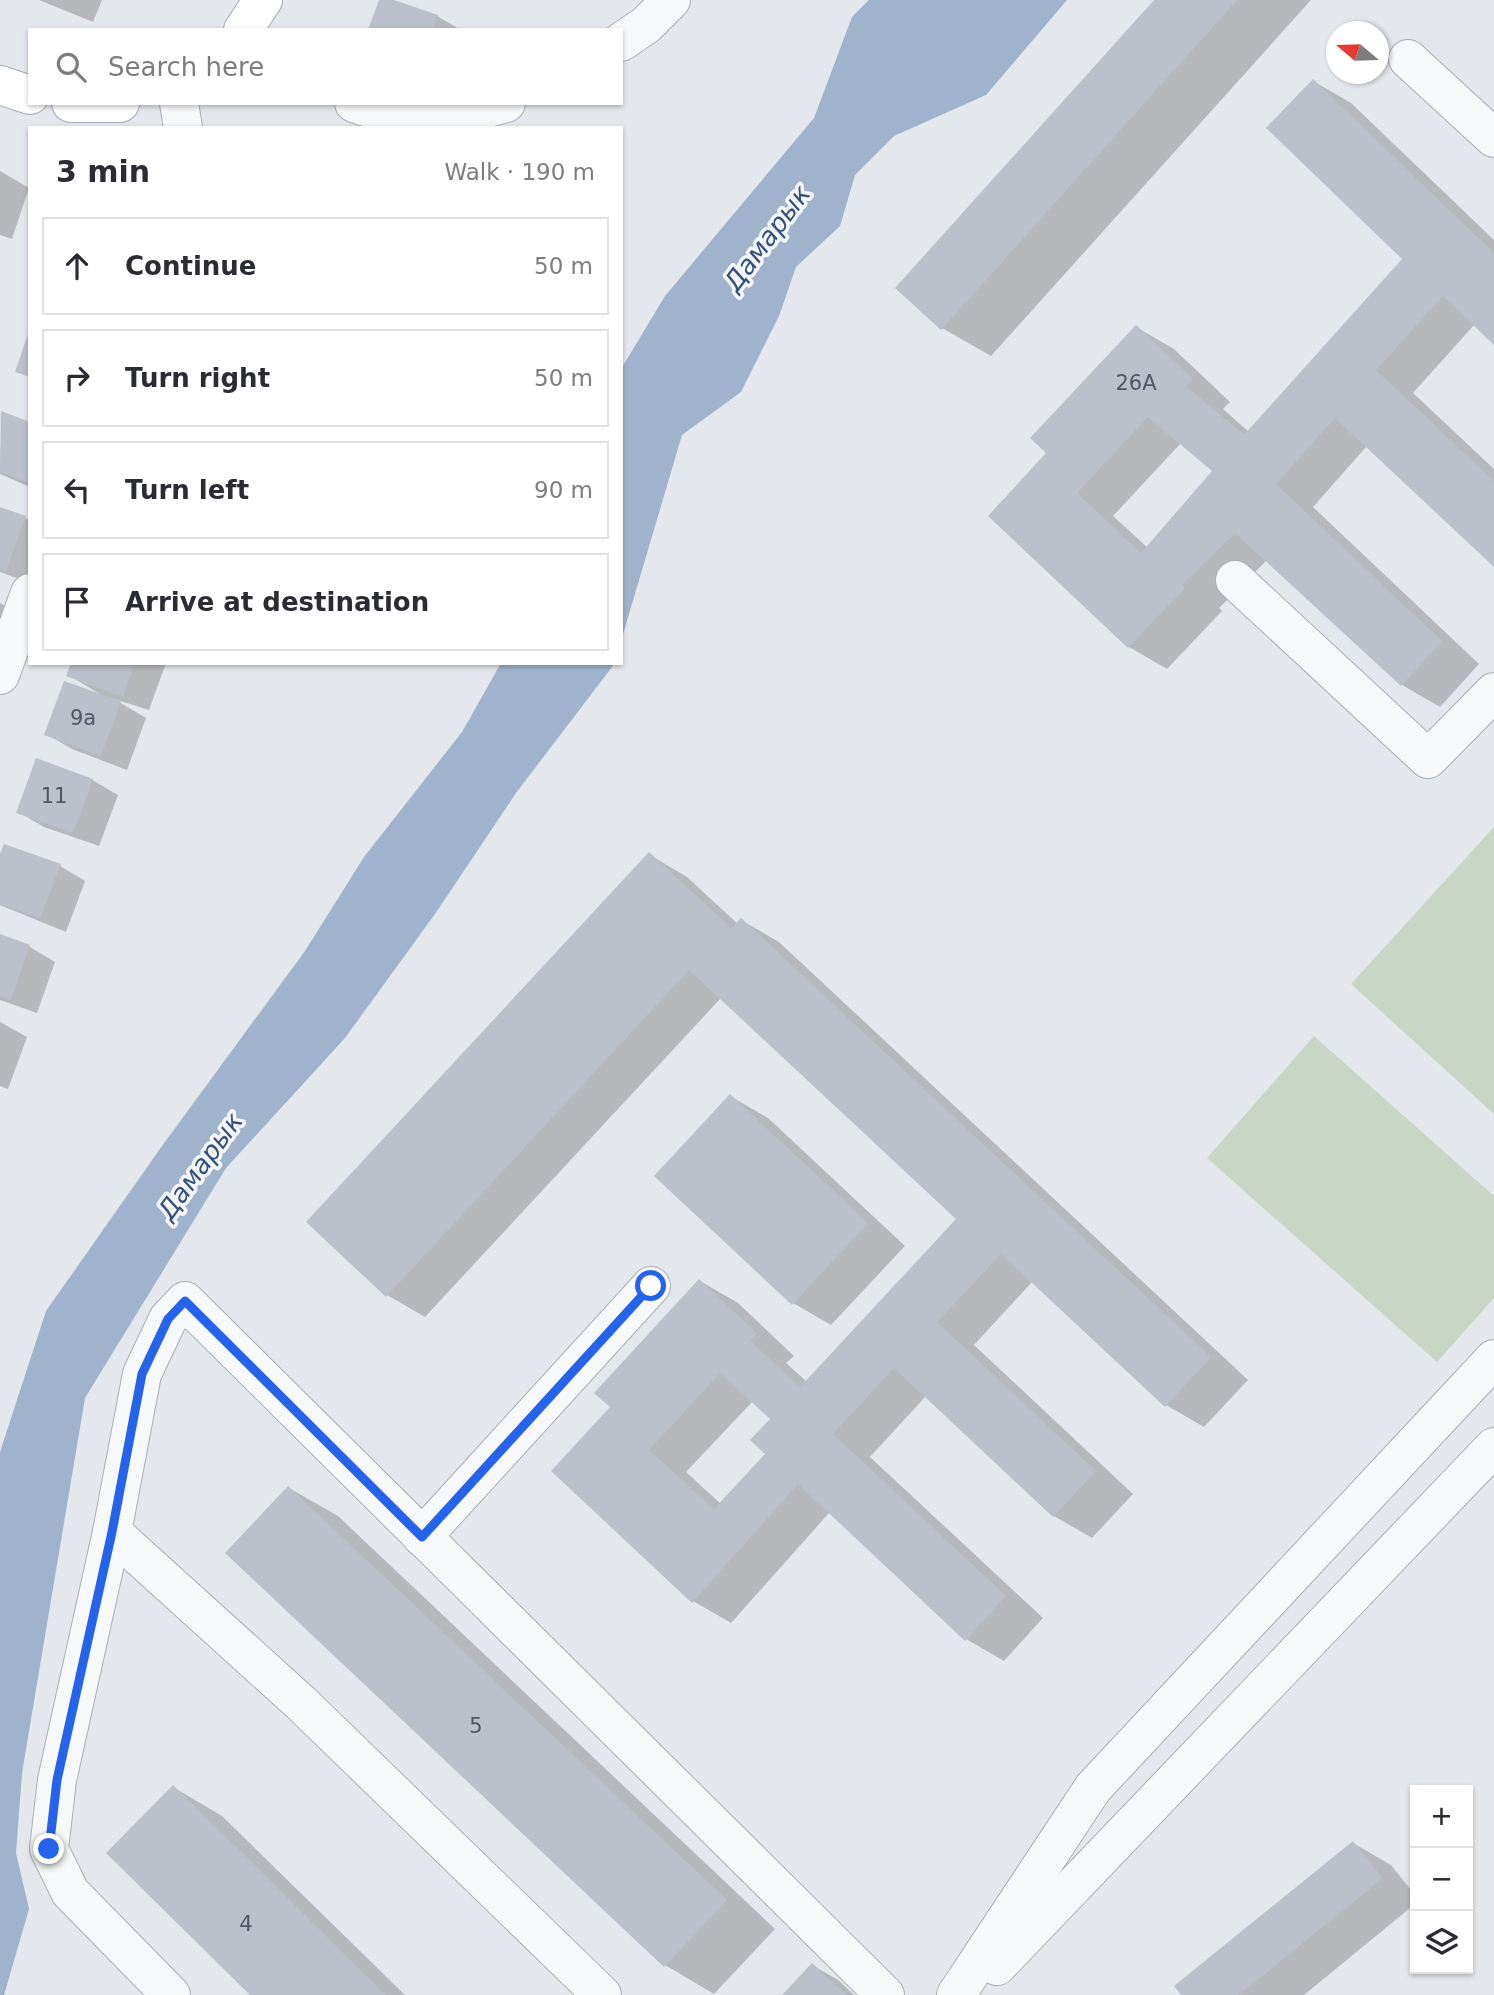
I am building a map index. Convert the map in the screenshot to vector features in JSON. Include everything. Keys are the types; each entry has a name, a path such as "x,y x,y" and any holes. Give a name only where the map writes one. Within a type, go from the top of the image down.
{"main road":[{"path":"244,28 263,0"},
{"path":"0,85 28,94"}],"street":[{"path":"623,42 646,25 671,0"},
{"path":"1408,59 1494,138"},
{"path":"179,105 183,126"},
{"path":"363,105 412,117 455,116 498,105"},
{"path":"1235,580 1428,759 1494,692"},
{"path":"0,675 28,598"},
{"path":"422,1537 651,1286"},
{"path":"171,1995 70,1892 49,1849 57,1780 112,1532 142,1374 168,1319 185,1301 886,1995"},
{"path":"956,1995 1093,1788 1494,1359"},
{"path":"969,1995 1494,1447"},
{"path":"112,1532 301,1703 602,1995"}],"green space":[{"path":"1494,827 1494,1114 1351,984"},
{"path":"1314,1036 1494,1196 1494,1298 1437,1362 1207,1158"}],"water":[{"name":"Дамарык","path":"869,0 1067,0 986,95 894,136 855,175 840,226 796,267 779,316 741,392 682,435 623,634 623,366 665,296 814,118 852,17"},
{"name":"Дамарык","path":"500,665 613,665 516,793 435,914 345,1038 226,1168 85,1398 22,1773 16,1853 29,1909 4,1995 0,1995 0,1452 46,1311 162,1146 305,951 364,857 462,732"}],"building":[{"path":"379,0 394,0 438,15 434,28 369,28"},
{"path":"1154,0 1237,0 941,330 895,288"},
{"path":"1313,79 1494,253 1494,345 1443,296 1376,370 1494,481 1494,567 1335,418 1276,484 1442,641 1401,686 1235,533 1182,585 1185,588 1128,648 988,516 1046,453 1030,438 1136,325 1193,379 1186,386 1244,435 1402,259 1266,128","holes":["1148,417 1212,471 1141,553 1077,493"]},
{"path":"28,334 28,376 15,372"},
{"path":"1,411 28,421 28,482 0,472"},
{"path":"0,507 26,516 6,571 0,569"},
{"path":"70,665 134,665 123,697 66,676"},
{"path":"64,681 121,701 101,756 44,735"},
{"path":"36,758 93,779 73,833 16,813"},
{"path":"4,844 61,864 40,918 0,904 0,854"},
{"path":"649,852 731,928 741,918 1211,1357 1165,1407 1001,1254 937,1322 1096,1471 1053,1517 894,1368 833,1434 1006,1596 965,1641 798,1484 692,1603 551,1471 610,1407 594,1393 699,1279 757,1333 750,1341 800,1387 956,1219 689,970 386,1297 306,1222","holes":["720,1373 770,1419 750,1440 765,1454 714,1509 649,1450"]},
{"path":"0,934 30,945 11,1000 0,996"},
{"path":"730,1094 868,1223 792,1305 654,1176"},
{"path":"288,1486 727,1900 664,1967 225,1553"},
{"path":"173,1785 386,1995 250,1995 106,1853"},
{"path":"1353,1841 1383,1878 1239,1995 1181,1995 1174,1986"},
{"path":"812,1963 847,1995 782,1995"}],"route":[{"path":"49,1849 57,1780 112,1532 142,1374 168,1319 185,1301 422,1537 651,1286"}]}
